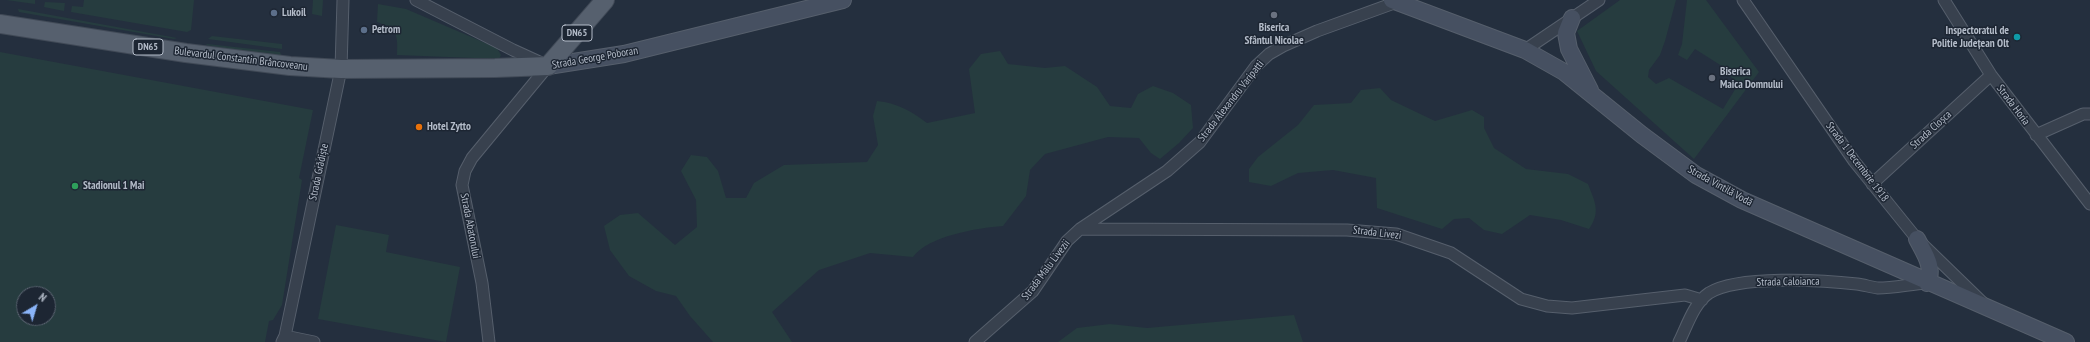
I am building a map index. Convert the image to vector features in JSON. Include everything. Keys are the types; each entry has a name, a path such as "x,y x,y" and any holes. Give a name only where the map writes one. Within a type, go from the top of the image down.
{"main road":[{"name":"DN65","path":"548,66 605,0"},
{"name":"Strada George Poboran","path":"340,69 495,68 548,66 624,54 843,0"},
{"name":"Strada Vintilă Vodă","path":"1395,1 1525,50 1564,72 1642,135 1696,175 1742,200 1927,283 2066,342"},
{"path":"1572,18 1566,33 1569,49 1592,94"},
{"name":"Bulevardul Constantin Brâncoveanu","path":"2,22 186,53 290,66 340,69"},
{"path":"1917,239 1929,263 1930,276 1927,283"}],"street":[{"name":"Strada Grădiște","path":"284,339 340,69 343,0"},
{"path":"416,0 512,50 548,66"},
{"path":"1525,50 1599,0"},
{"name":"Strada 1 Decembrie 1918","path":"1743,0 1854,161 1872,184 1917,239 1990,310"},
{"name":"Strada Horia","path":"1944,0 1991,75 2090,204"},
{"name":"Strada Alexandru Varipatti","path":"1080,229 1184,157 1200,142 1256,66 1269,54 1317,31 1395,1"},
{"name":"Strada Abatorului","path":"489,342 482,283 462,185 465,172 472,158 548,66"},
{"name":"Strada Cloșca","path":"1872,184 1991,75"},
{"path":"2036,135 2083,114 2090,114"},
{"name":"Strada Livezi","path":"1080,229 1347,230 1396,234 1452,252 1521,299 1547,306 1572,308 1685,295 1702,300"},
{"name":"Strada Malu Livezii","path":"976,342 1033,291 1059,251 1080,229"},
{"name":"Strada Caloianca","path":"1679,342 1694,311 1702,300 1719,288 1749,282 1816,280 1878,288 1927,283"},
{"path":"284,339 314,342"}],"green space":[{"path":"6,0 35,0 35,4"},
{"path":"84,0 194,0 191,30 187,32 71,12 72,6 83,7"},
{"path":"313,0 323,0 322,16 312,14"},
{"path":"1620,0 1676,0 1660,55 1649,70 1648,77 1656,84 1669,78 1723,109 1739,83 1725,73 1725,68 1695,49 1687,60 1678,55 1682,44 1687,0 1706,0 1759,72 1694,159 1596,71 1577,31"},
{"path":"45,2 65,3 64,11 44,7"},
{"path":"378,4 406,9 497,48 501,55 499,59 397,55 395,33 389,27 377,22"},
{"path":"18,9 177,38 174,39 19,12"},
{"path":"212,36 282,44 282,49 208,39"},
{"path":"206,45 280,52 281,55 278,57"},
{"path":"1000,51 1008,64 1045,68 1065,66 1097,87 1110,106 1131,108 1138,94 1153,86 1173,93 1191,105 1193,128 1179,143 1160,159 1151,153 1139,138 1108,137 1045,154 1030,170 1026,196 1003,226 967,231 941,238 920,250 913,257 870,253 819,270 772,312 792,342 713,342 690,316 676,296 656,291 629,276 610,250 604,226 620,215 638,213 675,245 697,227 696,200 681,171 691,155 707,157 718,171 726,198 746,198 754,183 784,165 867,162 878,145 873,116 877,101 904,108 927,123 975,113 969,69 981,54"},
{"path":"0,52 313,110 299,178 302,180 282,305 273,320 269,321 265,342 0,342"},
{"path":"1380,88 1391,100 1435,121 1472,110 1484,117 1484,128 1494,148 1526,169 1568,174 1588,184 1596,207 1593,223 1589,229 1561,220 1530,215 1502,234 1484,230 1469,218 1454,219 1442,229 1377,208 1376,178 1333,170 1298,173 1271,186 1249,182 1249,169 1258,157 1298,125 1314,105 1351,103 1361,90"},
{"path":"336,225 389,235 386,252 460,267 446,342 318,319"},
{"path":"1294,315 1303,342 1058,342 1077,328 1110,324 1147,328"}],"place":[{"name":"Lukoil","path":"274,13"},
{"name":"Biserica Sfântul Nicolae","path":"1274,15"},
{"name":"Petrom","path":"364,30"},
{"name":"Inspectoratul de Politie Județean Olt","path":"2017,37"},
{"name":"Biserica Maica Domnului","path":"1712,78"},
{"name":"Hotel Zytto","path":"419,127"},
{"name":"Stadionul 1 Mai","path":"75,186"}]}
